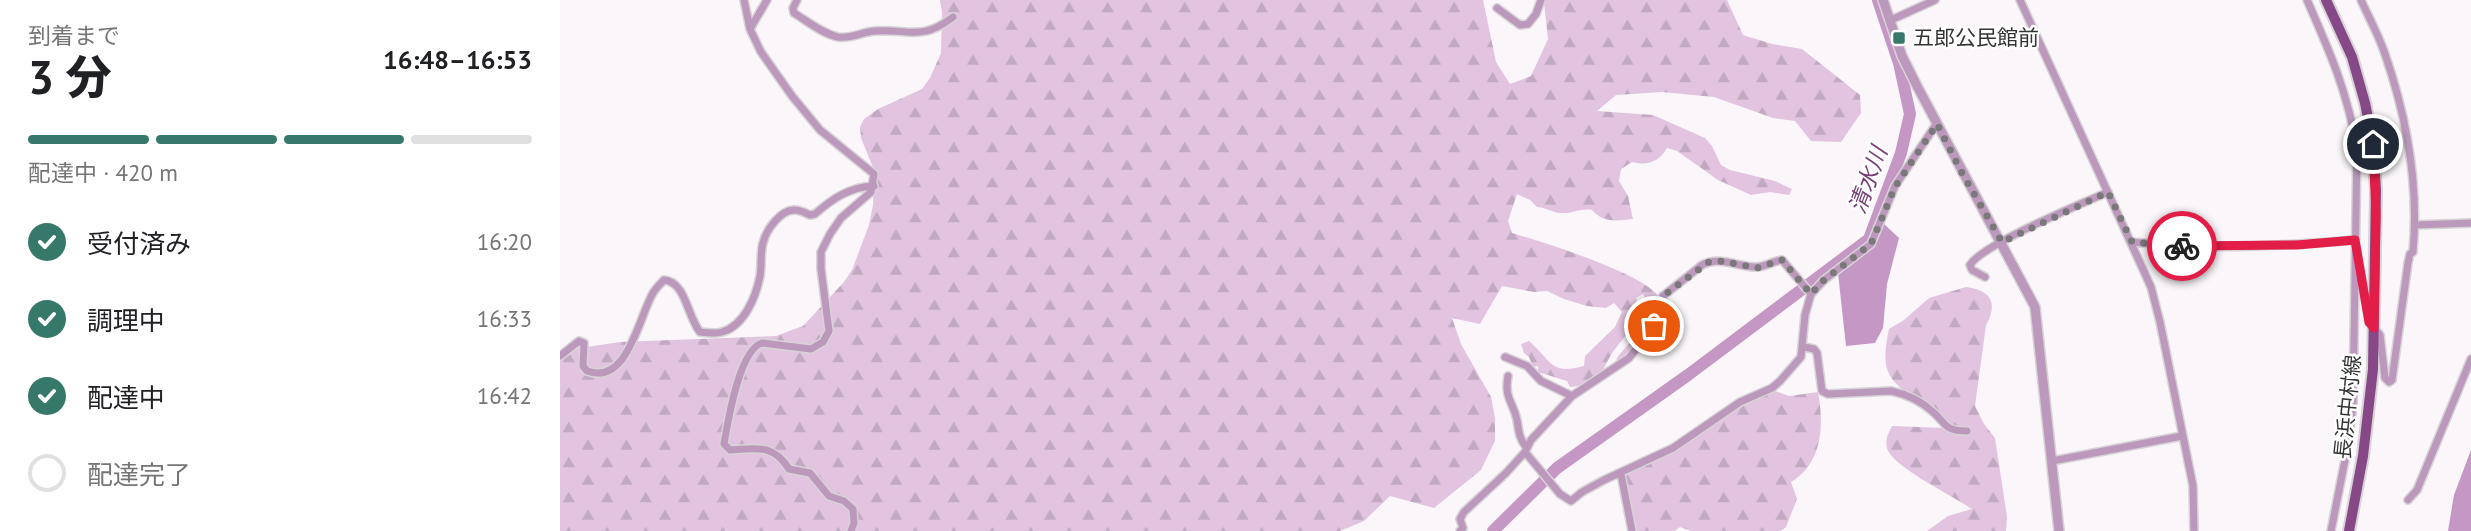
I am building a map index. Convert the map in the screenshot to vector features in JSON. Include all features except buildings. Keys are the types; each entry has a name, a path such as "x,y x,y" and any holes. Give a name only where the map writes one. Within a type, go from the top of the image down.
{"main road":[{"name":"長浜中村線","path":"2326,0 2352,57 2373,144 2376,215 2373,369 2364,456 2349,531"}],"street":[{"path":"744,0 750,29 761,52 820,130 870,169 874,174 874,186 871,192 841,218 821,252 829,331 823,342 811,349 762,343 755,345 747,355 730,410 724,444 730,450 758,448 770,451 781,456 789,469 810,473 829,496 844,501 853,509 854,523 851,531"},
{"path":"750,29 766,0"},
{"path":"797,0 794,13 836,37 852,37 875,31 928,32 939,28 953,17"},
{"path":"1497,8 1520,25 1528,24 1536,14 1541,0"},
{"path":"1883,0 1902,56 2035,307 2059,531"},
{"path":"1891,20 1935,0"},
{"path":"2020,0 2132,242 2156,303 2193,486 2194,531"},
{"path":"2307,0 2336,65 2350,107 2357,148 2353,405 2330,531"},
{"path":"2355,240 2369,322 2380,335 2382,367 2389,382 2394,373 2408,264 2413,251 2413,172 2400,104 2385,52 2361,0"},
{"path":"1508,376 1507,394 1525,450 1560,494 1571,501 1582,492 1673,448 1740,402 1772,388 1801,357 1805,315 1811,294 1824,280 1871,244 1895,187 1937,124"},
{"path":"560,356 579,341 583,343 583,366 587,371 603,373 613,368 630,349 653,292 664,280 674,282 679,287 692,321 700,332 724,332 733,327 748,310 760,276 762,243 769,228 783,214 799,210 810,215 816,214 843,193 860,186 874,186"},
{"path":"1985,277 1972,270 1970,265 1981,254 2108,192"},
{"path":"2415,225 2471,223"},
{"path":"2132,242 2177,246 2232,246 2297,245 2355,240"},
{"path":"1460,531 1463,528 1461,519 1464,512 1506,473 1572,396 1629,358 1654,326 1661,310 1663,296 1709,262 1723,261 1757,268 1782,260 1811,294"},
{"path":"1804,346 1817,353 1822,391 1828,394 1891,391 1900,393 1931,410 1944,426 1956,431 1966,431"},
{"path":"1505,357 1527,366 1541,382 1572,396"},
{"path":"2408,500 2417,490 2471,359"},
{"path":"2052,461 2182,436"},
{"path":"1620,474 1632,531"}],"green space":[{"path":"940,0 1483,0 1496,62 1510,84 1531,76 1548,39 1544,3 1546,0 1727,0 1743,35 1802,49 1860,95 1861,113 1841,142 1811,141 1795,121 1773,118 1714,97 1662,92 1616,95 1597,111 1653,115 1705,138 1721,165 1730,170 1775,181 1792,189 1789,195 1770,192 1751,195 1718,180 1677,151 1667,148 1652,162 1632,162 1621,169 1619,181 1628,196 1633,219 1606,219 1592,210 1558,213 1537,207 1517,194 1508,221 1512,233 1594,261 1639,281 1654,291 1660,301 1659,310 1644,338 1614,365 1637,332 1649,303 1643,294 1636,298 1638,314 1635,321 1601,372 1582,385 1570,387 1567,381 1538,372 1538,366 1533,367 1521,344 1529,341 1558,368 1584,366 1585,356 1615,327 1622,312 1614,303 1606,308 1587,306 1547,291 1534,292 1502,286 1480,324 1452,318 1461,344 1491,397 1495,441 1481,470 1434,508 1390,496 1364,521 1340,531 560,531 560,351 620,342 776,336 803,326 852,270 869,225 873,205 874,170 861,138 860,127 864,119 878,109 922,89 930,78 941,53"},
{"path":"1966,287 1986,294 1992,304 1986,325 1975,406 1995,438 2007,517 2006,531 1927,531 1948,516 1972,509 1911,472 1891,456 1887,448 1888,434 1892,426 1944,428 1936,414 1901,388 1889,374 1885,355 1889,329 1929,298"},
{"path":"1775,391 1789,396 1818,392 1820,404 1819,442 1810,464 1791,482 1797,499 1786,527 1781,531 1691,531 1680,527 1675,531 1634,531 1624,474 1663,455 1736,410"}],"shaded area":[{"path":"1883,223 1899,238 1887,284 1883,328 1875,343 1846,346 1838,273 1871,246"},
{"path":"2471,450 2471,531 2448,531 2454,495"}],"waterway":[{"name":"清水川","path":"1493,531 1557,468 1688,375 1869,239 1901,153 1910,114 1899,63 1878,0"}],"way so far":[{"path":"1654,326 1661,310 1663,296 1709,262 1723,261 1757,268 1782,260 1811,294 1824,280 1871,244 1895,187 1937,124 2002,242 2108,192 2132,242 2182,246"}],"place":[{"name":"五郎公民館前","path":"1899,38"}],"route":[{"path":"2182,246 2297,245 2355,240 2364,279 2369,322 2374,328 2376,190 2373,144"}]}
